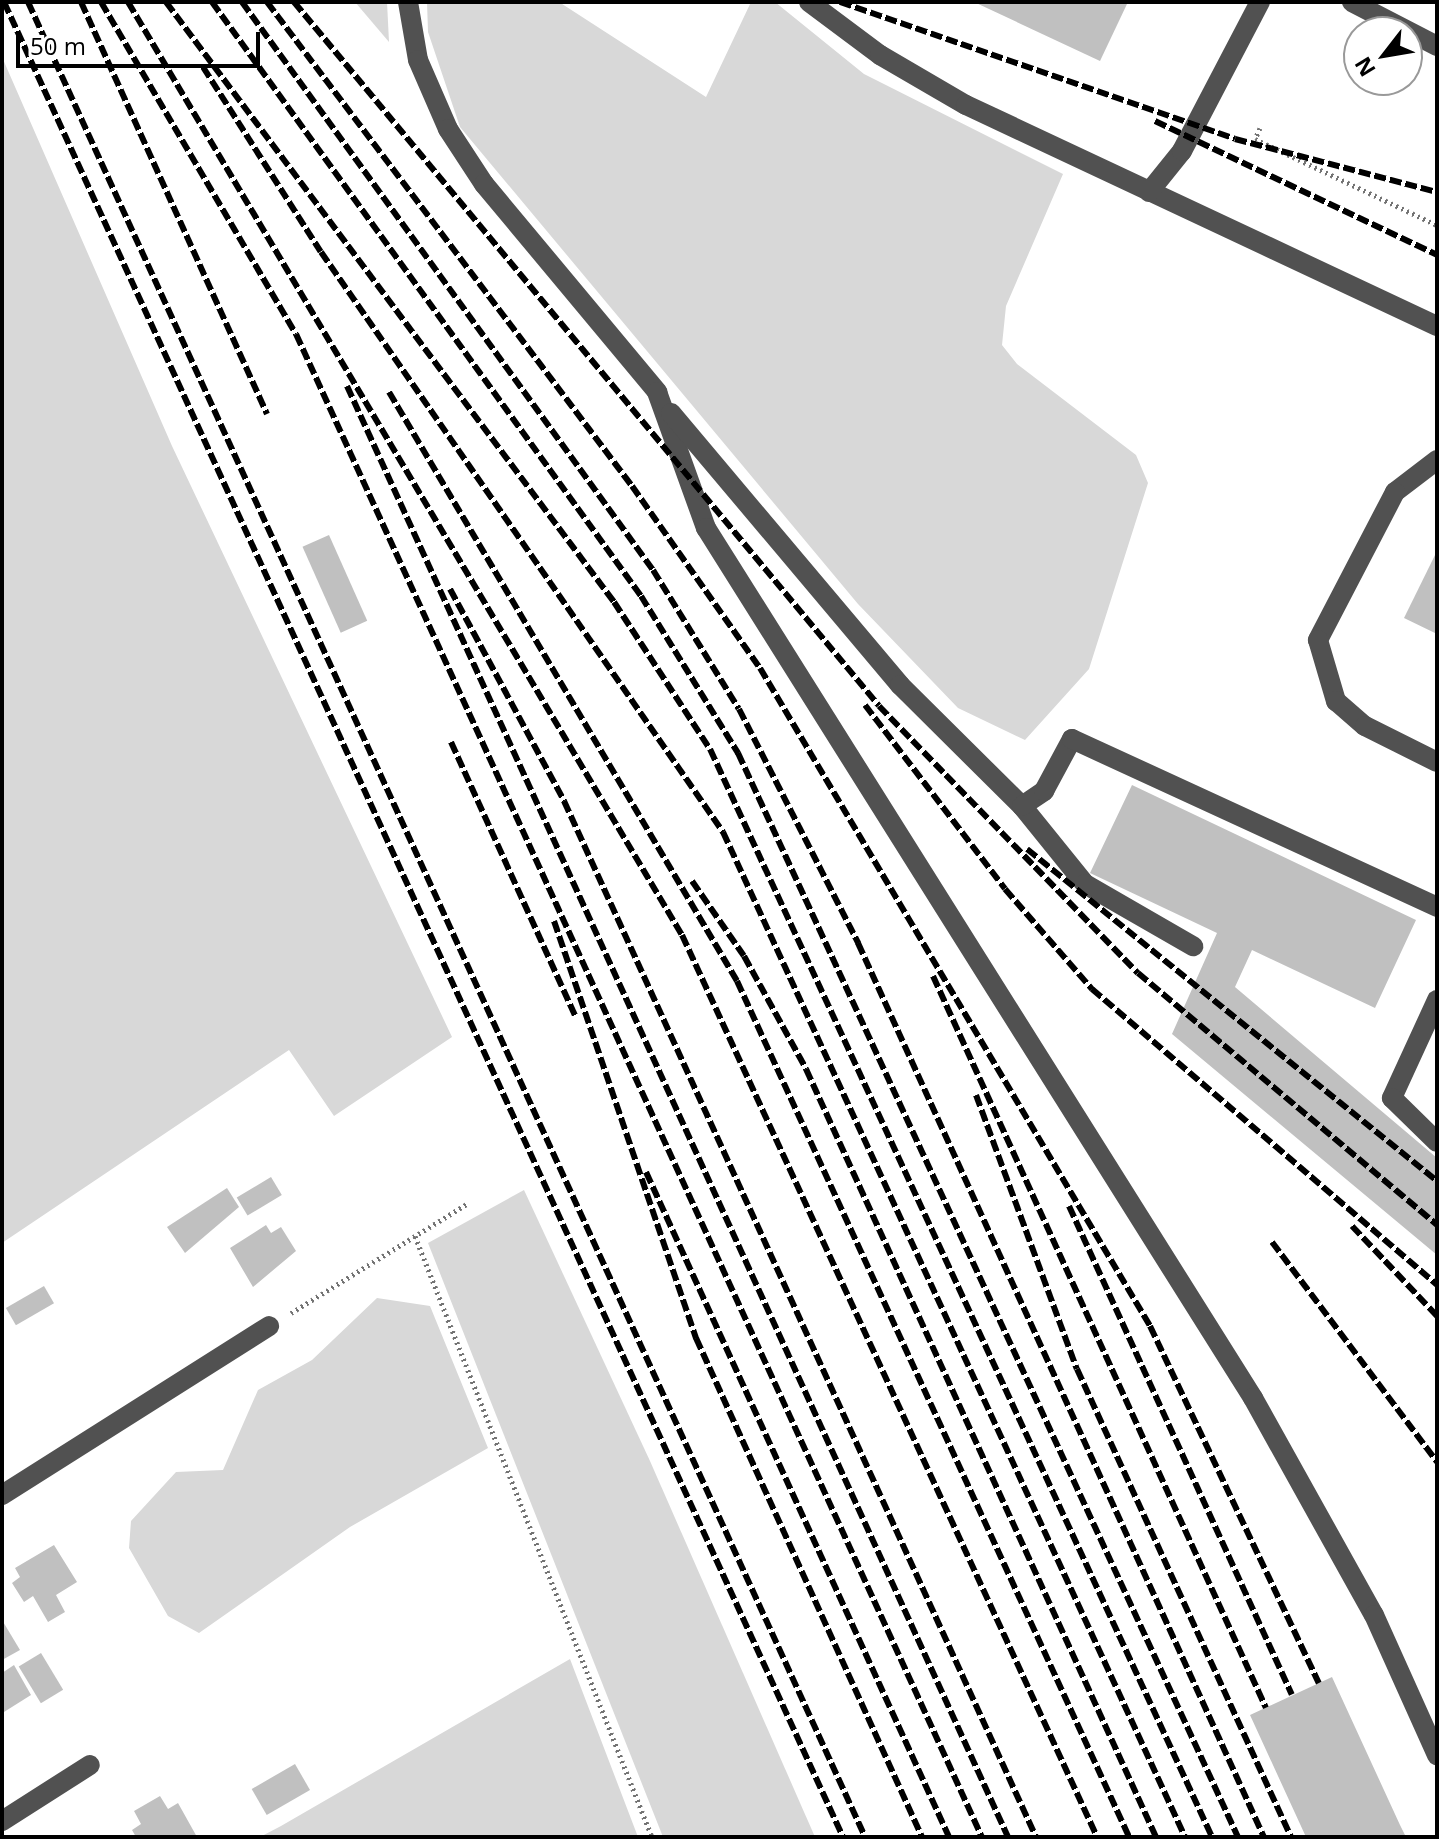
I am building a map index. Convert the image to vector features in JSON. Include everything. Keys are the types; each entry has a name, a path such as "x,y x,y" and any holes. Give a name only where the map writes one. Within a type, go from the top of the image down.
{"street":[{"path":"408,2 418,60 448,129 484,184 665,406 900,685 1022,806 1085,884 1193,946"},
{"path":"809,2 880,55 966,105 1437,326"},
{"path":"1149,192 1182,151 1260,2"},
{"path":"1352,2 1437,46"},
{"path":"665,406 706,528 1253,1398 1374,1615 1437,1755"},
{"path":"1437,460 1395,492 1318,640 1336,701 1365,726 1437,762"},
{"path":"1022,806 1044,791 1072,739 1437,907"},
{"path":"1437,1000 1392,1098 1437,1142"},
{"path":"2,1495 269,1326"},
{"path":"2,1821 90,1765"}],"path":[{"path":"1260,128 1255,139 1437,225"},
{"path":"1298,159 1303,150"},
{"path":"1364,190 1368,181"},
{"path":"1430,222 1435,212"},
{"path":"269,1326 467,1204"},
{"path":"415,1236 652,1837"}],"shaded area":[{"path":"355,2 387,2 389,42"},
{"path":"427,2 559,2 706,97 751,2 775,2 864,74 1063,174 1006,306 1002,345 1017,364 1136,455 1148,483 1089,669 1025,740 958,708 858,604 460,127 428,32"},
{"path":"2,57 172,446 452,1037 334,1116 289,1050 2,1243"},
{"path":"524,1190 650,1461 815,1837 663,1837 428,1243"},
{"path":"377,1298 430,1306 488,1448 350,1527 199,1633 168,1616 129,1548 131,1521 176,1472 223,1470 258,1390 312,1360"},
{"path":"570,1659 638,1837 260,1837 281,1826"}],"building":[{"path":"974,2 1121,2 1127,4 1100,61"},
{"path":"329,535 367,621 341,633 303,547"},
{"path":"1437,551 1437,634 1404,618"},
{"path":"1132,785 1416,920 1375,1008 1252,950 1235,987 1437,1158 1437,1255 1172,1034 1217,933 1090,873"},
{"path":"271,1177 282,1195 248,1216 237,1198"},
{"path":"227,1188 239,1207 185,1253 167,1227"},
{"path":"266,1225 271,1233 281,1227 296,1251 253,1287 230,1248"},
{"path":"44,1286 54,1303 16,1325 6,1308"},
{"path":"54,1545 77,1582 56,1595 65,1612 48,1622 33,1596 24,1602 12,1583 20,1577 15,1568"},
{"path":"2,1620 20,1650 2,1660"},
{"path":"41,1653 63,1690 41,1703 19,1666"},
{"path":"14,1665 31,1695 4,1712 2,1673"},
{"path":"1332,1677 1406,1837 1306,1837 1250,1715"},
{"path":"295,1764 310,1790 267,1815 252,1789"},
{"path":"160,1796 168,1809 178,1803 197,1837 136,1837 132,1830 141,1824 134,1811"}],"railway":[{"path":"4,2 843,1837"},
{"path":"28,2 865,1837"},
{"path":"81,2 267,414"},
{"path":"101,2 296,334 982,1837"},
{"path":"128,2 682,935 1097,1837"},
{"path":"166,2 614,602 710,749 1212,1837"},
{"path":"212,2 641,596 738,753 1238,1837"},
{"path":"242,2 653,570 739,709 858,943 1264,1837"},
{"path":"267,2 632,486 760,668 1150,1326 1319,1683"},
{"path":"294,2 879,706 1138,973 1437,1225"},
{"path":"840,2 1235,139 1437,192"},
{"path":"203,67 321,252 723,832 1185,1837"},
{"path":"1155,121 1437,255"},
{"path":"347,386 1008,1837"},
{"path":"389,392 737,981 1129,1837"},
{"path":"450,589 564,801 1036,1837"},
{"path":"865,705 1005,889 1092,989 1437,1285"},
{"path":"451,742 575,1015"},
{"path":"1027,849 1437,1181"},
{"path":"692,881 744,956 806,1069 1156,1837"},
{"path":"554,921 696,1338 922,1837"},
{"path":"933,976 1266,1708"},
{"path":"976,1095 1077,1369 1291,1837"},
{"path":"646,1172 949,1837"},
{"path":"1069,1206 1292,1695"},
{"path":"1352,1226 1437,1316"},
{"path":"1272,1242 1437,1462"}]}
